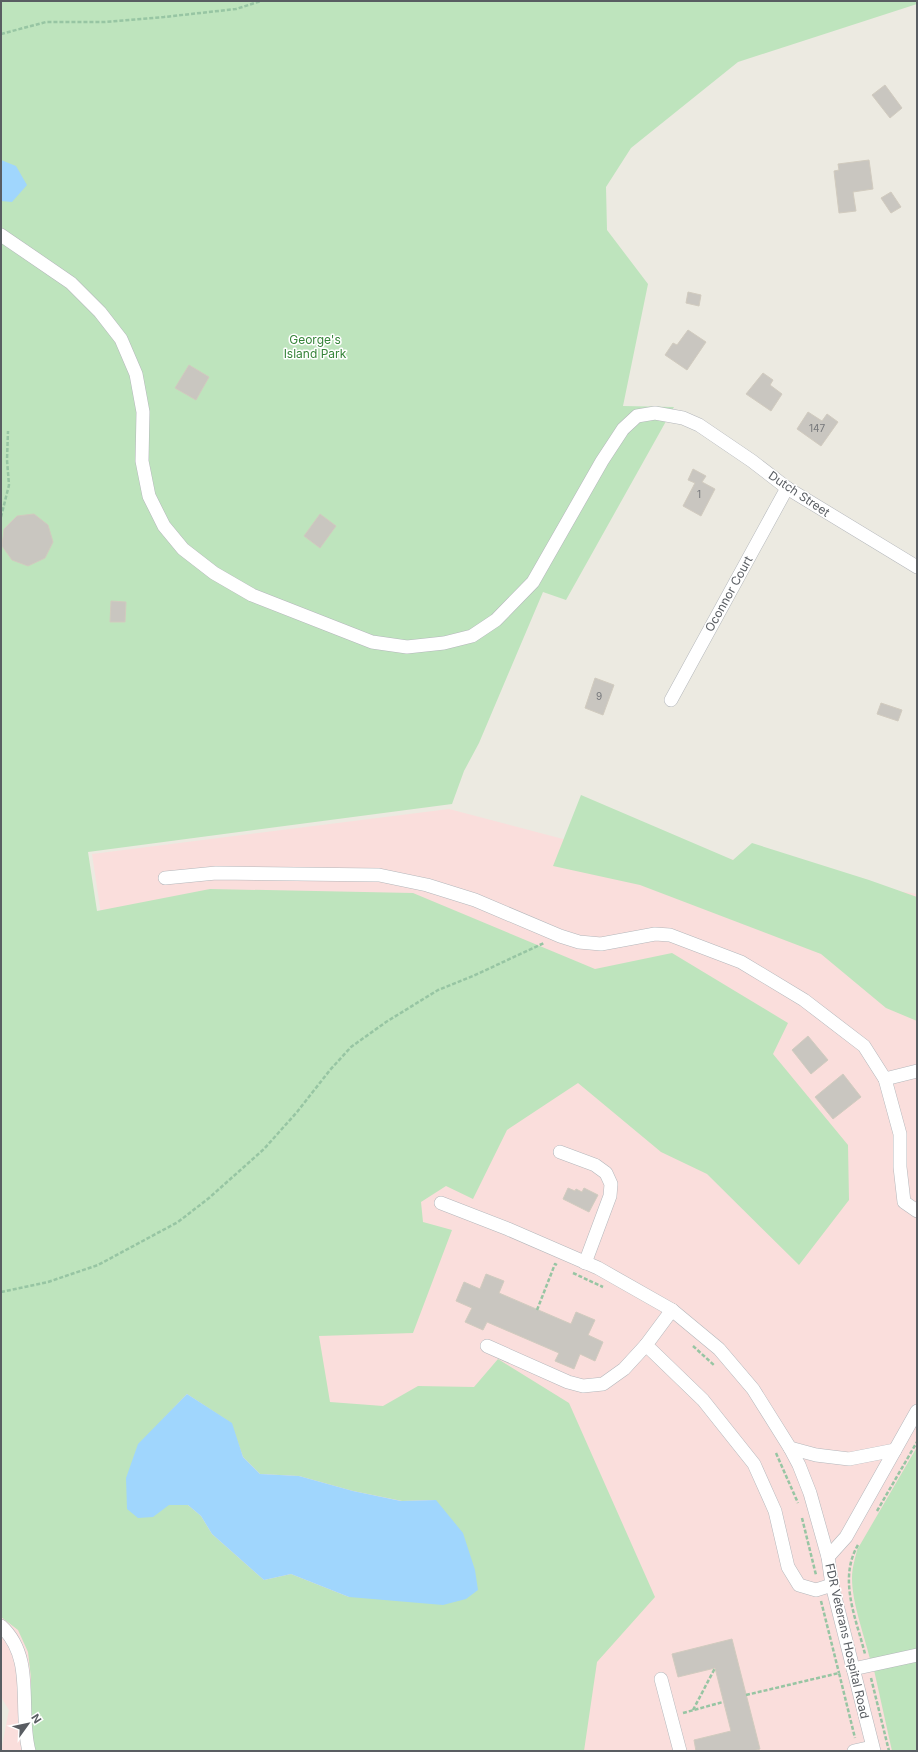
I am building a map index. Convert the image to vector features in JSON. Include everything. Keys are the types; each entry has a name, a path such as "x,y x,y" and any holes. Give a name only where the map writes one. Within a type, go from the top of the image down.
{"street":[{"name":"Dutch Street","path":"1,235 71,283 100,312 121,340 136,374 143,412 142,461 149,496 164,526 183,549 214,573 252,595 372,642 408,647 444,643 472,636 496,620 533,582 602,461 623,429 637,416 655,413 683,418 699,426 752,461 786,488 917,567"},
{"name":"Oconnor Court","path":"671,700 786,488"},
{"path":"165,878 216,873 379,875 427,885 475,900 560,936 579,942 601,944 655,934 670,935 741,962 804,1000 864,1046 885,1079 900,1134 900,1167 904,1202 917,1212"},
{"path":"885,1079 917,1071"},
{"path":"560,1152 595,1165 606,1173 611,1184 610,1196 585,1263"},
{"path":"441,1203 508,1229 585,1263 672,1310 719,1349 753,1389 799,1465 810,1493 828,1557"},
{"path":"488,1346 568,1382 583,1386 603,1384 624,1369 646,1344 672,1310"},
{"path":"646,1344 703,1400 754,1464 775,1511 788,1567 799,1585 816,1590 832,1585"},
{"name":"FDR Veterans Hospital Road","path":"873,1749 832,1585 828,1557 846,1537 917,1411"},
{"path":"790,1448 816,1455 849,1459 895,1450"},
{"path":"1,1626 9,1633 15,1642 23,1669 25,1730 29,1751"},
{"path":"853,1669 917,1655"},
{"path":"660,1679 680,1751"},
{"path":"855,1747 873,1749"}],"path":[{"path":"1,34 46,22 104,22 164,17 236,9 261,1"},
{"path":"1,517 9,485 7,460 8,430"},
{"path":"1,1292 48,1282 98,1265 178,1222 209,1198 264,1149 351,1047 386,1022 438,990 473,976 560,936"},
{"path":"537,1310 555,1264 562,1268"},
{"path":"569,1271 609,1290"},
{"path":"692,1346 719,1371"},
{"path":"877,1512 917,1442"},
{"path":"775,1450 788,1477 799,1509"},
{"path":"801,1515 818,1582"},
{"path":"861,1539 849,1566 848,1580 851,1601 890,1751"},
{"path":"820,1597 855,1747"},
{"path":"693,1710 715,1668"},
{"path":"746,1695 839,1674"},
{"path":"670,1716 724,1702"}],"shaded area":[{"path":"449,809 563,839 613,836 866,886 917,894 917,1751 1,1751 9,1710 1,1697 1,1266 147,1221 92,854"}],"green space":[{"name":"George's Island Park","path":"1,1 917,1 917,4 738,62 631,148 606,187 607,230 648,284 623,406 674,407 566,600 543,592 479,743 464,771 452,804 88,852 97,911 210,889 413,893 595,969 672,953 788,1023 773,1054 848,1145 849,1200 799,1265 707,1174 661,1152 578,1083 507,1130 473,1199 446,1186 421,1202 423,1222 452,1230 413,1333 319,1336 330,1402 383,1406 418,1386 474,1387 498,1359 569,1403 655,1597 597,1662 584,1751 35,1751 31,1731 31,1678 28,1652 18,1630 1,1617","holes":["187,1394 231,1423 243,1457 260,1474 299,1476 353,1491 402,1501 436,1500 349,1597 291,1574 264,1580 212,1534 201,1516 188,1505 169,1505 164,1418"]},
{"path":"581,795 733,860 752,843 869,880 917,897 917,1021 886,1008 821,954 640,885 553,866"},
{"path":"917,1447 917,1651 870,1659 854,1598 852,1571 857,1550"},
{"path":"917,1660 917,1751 892,1751 874,1670"}],"water":[{"path":"1,160 16,166 27,185 12,202 1,201"},
{"path":"187,1394 232,1423 243,1457 260,1474 299,1476 353,1491 401,1501 436,1500 463,1533 475,1570 478,1590 466,1599 443,1605 349,1597 291,1574 264,1580 212,1534 201,1516 188,1505 169,1505 153,1517 138,1518 127,1509 126,1478 138,1444"}],"building":[{"path":"885,85 902,108 890,118 872,95"},
{"path":"869,160 873,189 853,192 856,211 839,213 834,171 839,170 838,164"},
{"path":"891,192 901,207 891,213 881,198"},
{"path":"688,292 701,295 699,306 686,303"},
{"path":"688,330 706,342 687,370 665,355 673,343 677,345"},
{"path":"189,365 209,377 196,400 175,388"},
{"path":"763,373 773,380 770,385 782,394 771,411 746,394"},
{"path":"808,412 822,421 827,414 838,422 821,446 797,429"},
{"path":"693,469 706,476 702,482 715,489 701,516 683,506 695,483 688,480"},
{"path":"34,514 48,525 53,542 45,558 28,566 12,560 2,546 4,529 17,516"},
{"path":"320,514 336,526 320,548 304,536"},
{"path":"111,601 126,602 125,622 110,622"},
{"path":"595,678 614,685 603,715 585,708"},
{"path":"881,703 902,710 898,721 877,714"},
{"path":"808,1036 828,1060 811,1074 792,1050"},
{"path":"843,1074 861,1097 833,1119 815,1097"},
{"path":"568,1188 575,1191 576,1189 582,1192 584,1188 598,1195 589,1212 563,1199"},
{"path":"486,1274 504,1281 499,1293 571,1324 576,1312 595,1320 588,1335 603,1342 595,1361 580,1354 574,1369 555,1361 559,1353 487,1322 483,1330 465,1322 472,1308 456,1301 464,1282 480,1289"},
{"path":"732,1639 760,1749 753,1751 696,1751 694,1740 731,1731 715,1668 678,1677 672,1654"}]}
